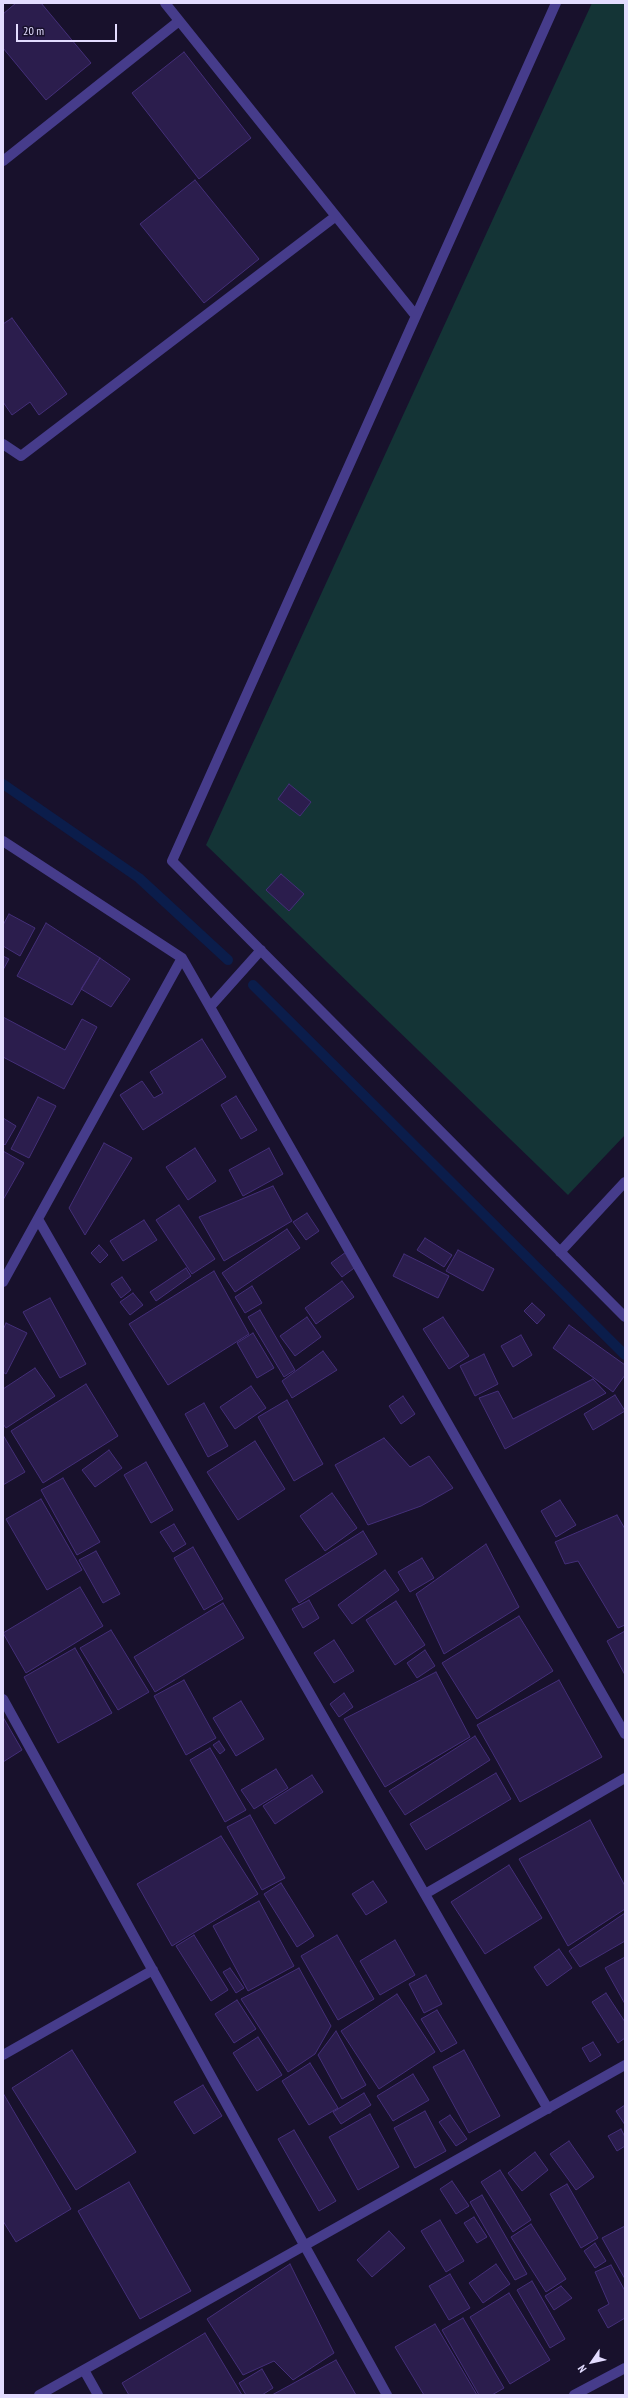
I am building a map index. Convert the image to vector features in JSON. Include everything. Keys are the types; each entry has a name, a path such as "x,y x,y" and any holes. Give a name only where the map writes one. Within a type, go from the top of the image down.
{"street":[{"path":"165,3 416,316"},
{"path":"556,3 172,861 625,1317"},
{"path":"3,161 179,21"},
{"path":"3,444 21,456 336,216"},
{"path":"3,841 182,958 625,1734"},
{"path":"210,1007 261,950"},
{"path":"3,1282 182,958"},
{"path":"560,1252 625,1182"},
{"path":"38,1219 548,2109"},
{"path":"3,1699 387,2395"},
{"path":"425,1894 625,1778"},
{"path":"3,2055 153,1970"},
{"path":"39,2395 625,2065"},
{"path":"574,2395 625,2368"},
{"path":"84,2370 98,2395"}],"green space":[{"path":"592,3 625,3 625,1135 568,1195 206,845"}],"building":[{"path":"16,3 41,3 91,63 46,100 3,48 3,14"},
{"path":"184,52 251,138 199,179 132,93"},
{"path":"195,180 259,259 204,303 140,224"},
{"path":"12,318 67,394 39,415 30,402 12,415 3,402 3,324"},
{"path":"289,784 311,802 300,816 278,799"},
{"path":"281,874 304,894 289,911 266,890"},
{"path":"9,914 35,928 20,956 3,946 3,925"},
{"path":"46,923 100,958 72,1005 17,976"},
{"path":"3,956 9,959 3,970"},
{"path":"100,958 130,979 111,1007 81,989"},
{"path":"3,1017 65,1050 82,1019 97,1027 64,1089 3,1057"},
{"path":"202,1039 226,1077 143,1130 120,1095 142,1081 154,1098 163,1093 150,1072"},
{"path":"236,1096 257,1130 241,1139 221,1105"},
{"path":"38,1097 56,1106 29,1158 11,1149"},
{"path":"3,1118 16,1126 5,1145 3,1143"},
{"path":"104,1143 132,1158 85,1235 69,1208"},
{"path":"195,1148 216,1181 188,1200 166,1167"},
{"path":"269,1148 283,1174 243,1196 229,1170"},
{"path":"3,1151 24,1163 3,1200"},
{"path":"273,1186 292,1221 224,1261 199,1217"},
{"path":"179,1205 215,1259 192,1274 156,1220"},
{"path":"307,1213 319,1231 306,1240 293,1222"},
{"path":"144,1220 157,1240 123,1261 110,1241"},
{"path":"287,1229 300,1248 235,1292 222,1273"},
{"path":"425,1238 452,1255 444,1267 417,1250"},
{"path":"99,1245 108,1255 100,1263 91,1253"},
{"path":"458,1250 494,1269 483,1291 446,1271"},
{"path":"346,1252 357,1266 342,1277 331,1263"},
{"path":"404,1254 449,1276 438,1298 393,1276"},
{"path":"186,1268 191,1276 156,1301 150,1292"},
{"path":"214,1271 249,1334 168,1385 129,1324"},
{"path":"122,1277 131,1290 121,1298 111,1284"},
{"path":"342,1281 354,1297 316,1324 305,1308"},
{"path":"252,1286 262,1303 245,1313 235,1297"},
{"path":"133,1293 143,1305 130,1315 120,1302"},
{"path":"50,1298 86,1364 60,1378 23,1312"},
{"path":"532,1303 545,1315 537,1324 524,1311"},
{"path":"260,1310 295,1370 284,1377 248,1317"},
{"path":"307,1317 321,1337 295,1356 280,1336"},
{"path":"443,1317 469,1356 449,1369 423,1329"},
{"path":"6,1323 27,1333 6,1374 3,1372 3,1330"},
{"path":"569,1325 625,1365 625,1375 613,1392 553,1348"},
{"path":"253,1333 274,1368 257,1378 237,1343"},
{"path":"521,1335 532,1355 513,1367 501,1346"},
{"path":"323,1351 337,1370 292,1398 282,1381"},
{"path":"484,1354 498,1384 475,1396 460,1366"},
{"path":"35,1368 55,1396 6,1428 3,1424 3,1389"},
{"path":"593,1379 606,1393 505,1449 479,1398 498,1391 513,1419"},
{"path":"86,1384 118,1436 43,1483 11,1431"},
{"path":"251,1386 266,1408 235,1429 220,1407"},
{"path":"615,1395 625,1411 593,1430 584,1414"},
{"path":"403,1396 415,1414 401,1424 389,1406"},
{"path":"287,1400 323,1464 294,1481 258,1417"},
{"path":"204,1403 228,1446 208,1457 185,1414"},
{"path":"3,1435 25,1472 3,1485"},
{"path":"384,1438 410,1467 429,1456 453,1488 421,1506 368,1525 335,1465"},
{"path":"255,1441 285,1489 238,1520 207,1472"},
{"path":"109,1450 122,1468 95,1487 82,1470"},
{"path":"146,1462 173,1510 151,1523 124,1475"},
{"path":"63,1478 100,1542 77,1555 41,1490"},
{"path":"332,1493 357,1528 325,1551 300,1516"},
{"path":"41,1499 82,1570 47,1590 6,1519"},
{"path":"560,1500 576,1525 556,1537 541,1511"},
{"path":"617,1515 625,1529 625,1625 618,1628 578,1561 565,1564 555,1542"},
{"path":"174,1524 186,1544 173,1552 160,1532"},
{"path":"363,1531 377,1554 299,1603 285,1580"},
{"path":"486,1544 519,1607 444,1654 416,1594"},
{"path":"193,1547 223,1599 204,1610 174,1558"},
{"path":"96,1551 120,1594 103,1603 79,1560"},
{"path":"422,1558 434,1578 410,1592 398,1572"},
{"path":"385,1570 399,1590 352,1624 338,1605"},
{"path":"80,1587 103,1626 26,1673 3,1633"},
{"path":"309,1600 319,1618 303,1628 292,1609"},
{"path":"396,1601 425,1645 395,1665 366,1620"},
{"path":"223,1603 244,1638 155,1692 134,1657"},
{"path":"519,1616 553,1671 477,1719 442,1663"},
{"path":"111,1630 149,1692 118,1710 80,1648"},
{"path":"625,1631 625,1675 607,1641"},
{"path":"334,1640 354,1671 334,1683 314,1653"},
{"path":"75,1648 112,1713 58,1743 24,1677"},
{"path":"425,1650 435,1666 417,1678 407,1663"},
{"path":"436,1672 470,1737 385,1787 344,1719"},
{"path":"184,1680 216,1738 186,1755 154,1696"},
{"path":"559,1680 602,1757 520,1802 477,1725"},
{"path":"344,1693 353,1707 339,1717 330,1704"},
{"path":"241,1701 264,1739 236,1756 213,1718"},
{"path":"3,1717 22,1750 3,1762"},
{"path":"475,1736 490,1760 405,1815 389,1791"},
{"path":"219,1741 225,1750 220,1754 213,1745"},
{"path":"210,1748 246,1810 225,1822 190,1760"},
{"path":"276,1769 288,1788 254,1809 241,1790"},
{"path":"496,1773 511,1799 426,1850 410,1824"},
{"path":"312,1775 323,1792 275,1824 263,1806"},
{"path":"250,1815 285,1878 262,1890 227,1827"},
{"path":"590,1820 625,1886 625,1909 568,1946 519,1859"},
{"path":"221,1836 258,1894 172,1946 137,1884"},
{"path":"509,1865 542,1918 485,1954 451,1902"},
{"path":"373,1881 387,1902 366,1915 352,1894"},
{"path":"281,1883 314,1936 297,1947 264,1894"},
{"path":"259,1901 294,1966 248,1991 213,1926"},
{"path":"625,1913 625,1941 580,1967 569,1951"},
{"path":"194,1935 228,1990 211,2001 176,1946"},
{"path":"337,1935 374,1999 338,2020 301,1956"},
{"path":"395,1940 415,1975 380,1995 360,1961"},
{"path":"559,1949 572,1968 547,1986 534,1967"},
{"path":"625,1957 625,2004 605,1968"},
{"path":"230,1968 244,1988 236,1993 223,1972"},
{"path":"299,1968 331,2026 315,2054 288,2072 241,1999"},
{"path":"426,1975 442,2004 424,2013 409,1984"},
{"path":"606,1993 625,2022 625,2038 618,2043 592,2002"},
{"path":"397,1994 435,2052 379,2089 341,2031"},
{"path":"237,2000 256,2029 234,2043 215,2014"},
{"path":"437,2010 457,2043 441,2052 421,2019"},
{"path":"336,2031 366,2085 342,2099 318,2055"},
{"path":"258,2037 282,2075 257,2091 233,2053"},
{"path":"593,2042 601,2055 590,2062 582,2048"},
{"path":"72,2050 136,2152 76,2190 12,2088"},
{"path":"464,2050 500,2116 469,2133 433,2067"},
{"path":"310,2063 338,2108 309,2125 282,2081"},
{"path":"413,2074 429,2100 393,2121 377,2096"},
{"path":"203,2085 222,2116 194,2134 174,2102"},
{"path":"3,2093 71,2209 16,2242 3,2221"},
{"path":"364,2093 371,2105 341,2124 333,2112"},
{"path":"625,2105 625,2125 616,2111"},
{"path":"425,2111 446,2151 415,2168 394,2128"},
{"path":"370,2114 399,2167 358,2190 329,2137"},
{"path":"450,2115 467,2139 456,2146 439,2122"},
{"path":"621,2129 625,2137 625,2146 617,2151 608,2136"},
{"path":"294,2130 336,2201 319,2211 278,2139"},
{"path":"569,2141 594,2177 576,2190 550,2154"},
{"path":"535,2152 548,2170 522,2191 508,2173"},
{"path":"500,2170 531,2220 513,2232 481,2182"},
{"path":"452,2181 469,2206 456,2214 440,2189"},
{"path":"129,2182 191,2291 140,2319 78,2211"},
{"path":"567,2184 598,2238 581,2248 550,2194"},
{"path":"482,2195 527,2274 515,2280 470,2202"},
{"path":"474,2217 487,2237 477,2243 464,2223"},
{"path":"440,2220 464,2261 446,2272 421,2231"},
{"path":"531,2224 566,2279 546,2292 511,2237"},
{"path":"625,2226 625,2279 602,2238"},
{"path":"389,2231 405,2248 372,2277 357,2260"},
{"path":"595,2243 606,2261 595,2268 584,2251"},
{"path":"290,2264 334,2353 293,2380 274,2361 243,2375 207,2319"},
{"path":"496,2264 510,2284 483,2303 469,2283"},
{"path":"611,2265 625,2291 625,2318 608,2328 598,2310 609,2304 595,2272"},
{"path":"450,2274 470,2308 449,2320 429,2286"},
{"path":"532,2281 565,2339 550,2348 517,2290"},
{"path":"561,2286 572,2298 554,2310 545,2296"},
{"path":"509,2293 550,2360 510,2384 470,2317"},
{"path":"463,2318 504,2388 492,2395 479,2395 442,2330"},
{"path":"435,2324 477,2395 424,2395 395,2347"},
{"path":"205,2333 242,2395 129,2395 122,2383"},
{"path":"336,2360 356,2395 272,2395"},
{"path":"262,2369 273,2388 262,2395 246,2395 239,2383"}],"waterway":[{"path":"3,784 139,878 228,960"},
{"path":"253,985 625,1355"}]}
